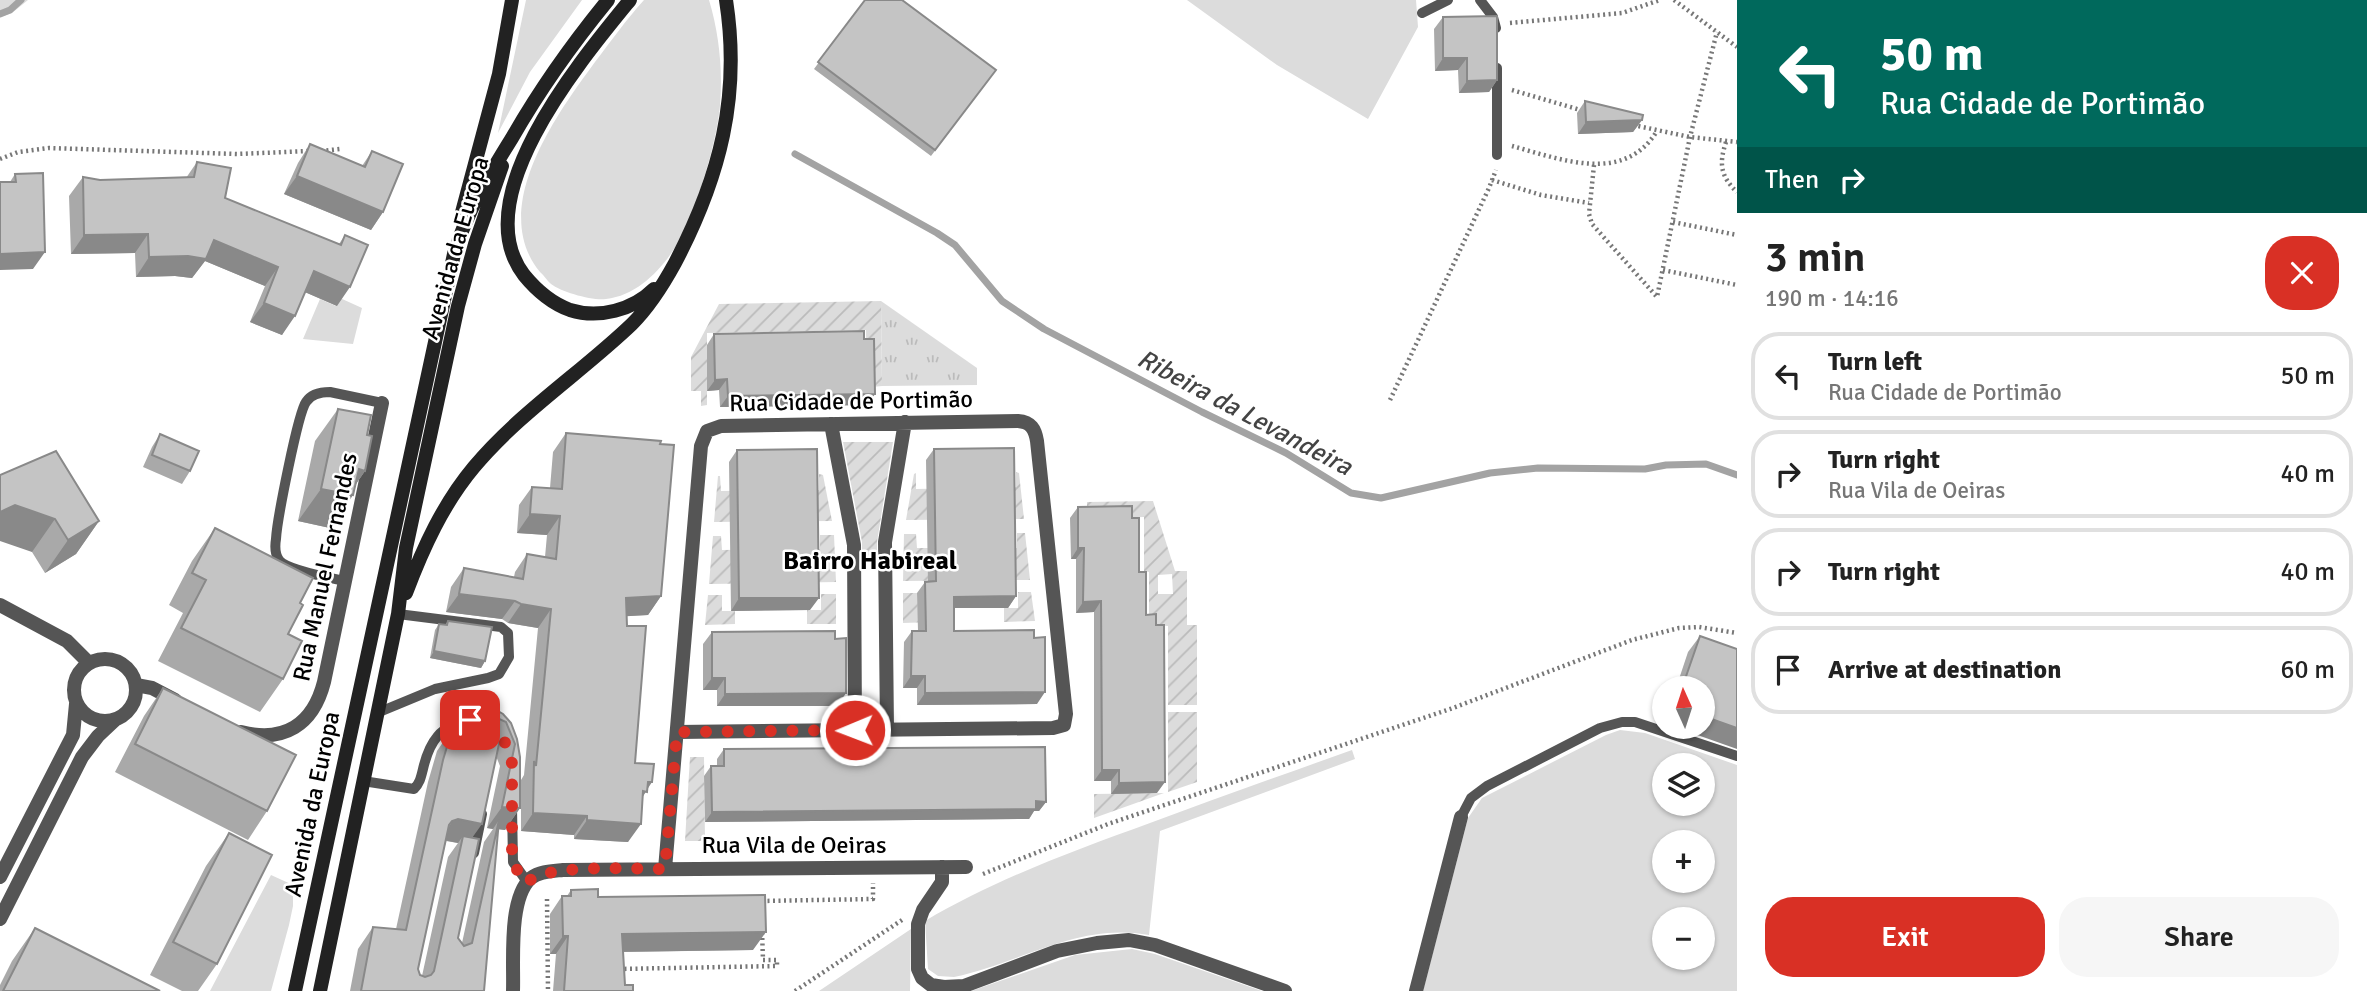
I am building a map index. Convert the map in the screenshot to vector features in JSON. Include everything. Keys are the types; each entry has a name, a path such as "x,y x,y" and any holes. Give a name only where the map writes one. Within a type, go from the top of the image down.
{"main road":[{"path":"448,275 465,199 499,74 512,0"},
{"path":"512,138 557,66 608,0"},
{"path":"630,0 578,68 531,143 512,191 506,226 508,242 513,257 545,298 575,311 607,312 636,303 659,286 674,263"},
{"path":"398,614 429,538 465,478 498,442 640,316 662,286 693,228 708,190 727,122 732,71 726,0"},
{"name":"Avenida da Europa","path":"295,991 448,275 469,214 512,138"},
{"name":"Avenida da Europa","path":"320,991 398,614 406,548 458,306 475,244 512,138"}],"street":[{"name":"Rua Manuel Fernandes","path":"224,726 250,735 270,736 292,729 309,716 320,697 382,403"},
{"name":"Rua Cidade de Portimão","path":"665,869 704,436 709,429 718,426 1021,421 1030,424 1034,429 1066,718 1062,726 1047,728 887,730"},
{"path":"677,732 887,730 885,542 905,422"},
{"path":"831,424 854,545 855,730"},
{"path":"0,606 67,641 89,663"},
{"path":"0,877 73,735 76,704 73,686 76,677 89,663 103,659 117,661 129,670 136,685 136,694 129,710 98,736 82,757 0,919"},
{"path":"136,685 160,691 193,709"},
{"path":"76,704 81,712 97,721 115,720"},
{"path":"1416,991 1461,817"},
{"path":"942,867 942,882 926,905 918,924 918,969 926,982 937,987 971,984 1066,949 1129,940 1155,946 1285,991"},
{"name":"Rua Vila de Oeiras","path":"527,883 531,878 551,871 942,867 970,873"},
{"path":"513,991 514,923 520,897 527,883"}],"lane":[{"path":"1422,13 1448,0"},
{"path":"1480,0 1493,17 1496,46"},
{"path":"1497,59 1497,155"},
{"path":"345,581 290,567 279,560 276,554 276,536 287,480 302,411 309,399 323,392 330,392 382,403"},
{"path":"377,713 435,689 499,674 509,657 508,633 501,627 398,614"},
{"path":"363,781 414,789 420,781 429,747 437,736 456,723 470,720 480,722"},
{"path":"1461,817 1471,799 1487,786 1600,728 1615,723 1642,724 1737,756"},
{"path":"443,760 450,748 461,741 473,741 484,747"},
{"path":"512,794 513,862 527,883"},
{"path":"471,868 468,854 485,800"}],"path":[{"path":"1495,24 1622,13 1660,0"},
{"path":"1674,0 1737,47"},
{"path":"1594,165 1589,214 1598,233 1657,297 1690,138 1717,32"},
{"path":"1497,86 1590,113"},
{"path":"1629,124 1690,138 1737,142"},
{"path":"1497,142 1594,165 1612,162 1640,151 1657,131"},
{"path":"1726,142 1721,170 1737,191"},
{"path":"0,159 18,152 48,148 262,154 340,149"},
{"path":"1390,400 1492,180 1497,155"},
{"path":"1492,180 1541,195 1589,203"},
{"path":"1672,222 1737,235"},
{"path":"1663,270 1737,285"},
{"path":"970,873 1453,708 1641,637 1679,628 1737,633"},
{"path":"762,913 762,901 873,898 873,868"},
{"path":"547,898 548,991"},
{"path":"795,991 926,905"},
{"path":"614,969 777,966 777,960 763,960 762,925"},
{"path":"548,971 561,970"}],"green space":[{"path":"0,0 28,0 12,13 0,17"},
{"path":"526,0 582,0 530,72 498,133"},
{"path":"644,0 709,0 720,65 718,121 695,204 679,242 670,255 650,277 625,294 606,299 586,297 556,287 540,272 526,247 521,220 524,192 533,163 563,108"},
{"path":"1187,0 1416,0 1418,27 1368,119 1277,65"},
{"path":"340,298 362,308 353,344 303,339 320,299 336,306"},
{"path":"881,301 977,368 977,385 882,386"},
{"path":"881,301 882,386 872,387 872,404 867,405 866,330 707,333 707,405 701,406 701,391 691,391 691,357 719,304"},
{"path":"843,442 893,442 877,542 877,564 862,564 862,542"},
{"path":"1016,472 1019,473 1024,519 906,520 916,473 916,489 1016,487"},
{"path":"819,474 823,475 832,521 714,522 718,476 721,491 819,490"},
{"path":"1153,501 1175,571 1187,571 1187,625 1197,625 1197,705 1168,705 1168,626 1149,625 1149,572 1144,571 1144,517 1087,518 1087,502","holes":["1172,574 1173,594 1158,594 1158,575"]},
{"path":"1017,533 1025,533 1030,580 903,581 904,534 916,534 917,548 1017,548"},
{"path":"820,535 834,535 836,582 709,584 713,536 721,536 722,550 820,549"},
{"path":"1018,592 1031,592 1035,621 1004,622 1004,608 1018,608"},
{"path":"903,593 917,593 918,609 933,622 903,623"},
{"path":"821,594 836,594 836,624 807,624 807,610 821,610"},
{"path":"708,595 722,595 722,611 735,611 735,624 705,625"},
{"path":"1168,712 1197,712 1197,782 1168,792"},
{"path":"1620,730 1645,733 1652,735 1652,739 1662,739 1702,753 1652,753 1652,816 1715,816 1715,757 1737,765 1737,991 1423,991 1468,818 1482,798"},
{"path":"1352,750 1355,759 1160,831 1149,935 1123,932 1074,939 954,977 938,976 928,969 925,921 979,892 1064,855"},
{"path":"690,757 704,757 705,841 685,841"},
{"path":"1164,793 1094,818 1094,794"},
{"path":"271,875 293,885 293,906 271,991 210,991"},
{"path":"911,929 910,991 819,991"},
{"path":"1132,949 1155,954 1262,991 971,991 1075,955"}],"building":[{"path":"865,0 902,0 996,70 935,150 818,62"},
{"path":"1497,16 1497,80 1467,81 1467,58 1443,58 1443,17"},
{"path":"1585,101 1643,115 1642,120 1586,122"},
{"path":"310,144 365,167 372,151 403,164 383,212 297,176"},
{"path":"197,162 231,168 225,198 341,245 345,235 368,245 350,287 314,271 295,316 264,303 278,267 214,240 206,259 188,256 149,257 148,234 84,235 83,177 100,180 194,177"},
{"path":"43,173 45,252 0,254 0,182 16,182 15,174"},
{"path":"864,331 864,339 874,339 875,394 728,396 727,379 715,380 714,334"},
{"path":"338,409 371,415 367,435 372,436 365,471 359,469 353,495 321,489"},
{"path":"566,433 661,441 660,444 674,445 661,596 626,598 627,626 646,626 635,763 654,764 652,782 648,782 647,792 643,791 641,824 587,820 587,816 533,813 534,761 536,766 551,609 515,601 459,594 464,568 523,579 527,554 556,559 560,516 530,514 532,487 562,489"},
{"path":"160,434 199,451 190,471 152,455"},
{"path":"1014,448 1016,596 954,597 954,631 1034,630 1034,638 1045,637 1045,692 925,693 925,676 911,676 912,631 926,631 925,582 936,581 934,449"},
{"path":"817,449 819,598 739,598 737,450"},
{"path":"56,451 99,521 68,540 55,519 15,505 0,512 0,475"},
{"path":"1132,506 1132,518 1139,518 1139,572 1146,572 1146,615 1156,614 1156,625 1164,625 1165,782 1119,783 1119,770 1102,770 1101,601 1083,602 1084,548 1078,548 1078,507"},
{"path":"215,528 313,578 288,634 302,641 283,679 181,628 206,580 192,573"},
{"path":"448,621 492,627 485,661 434,651 439,624 447,625"},
{"path":"835,631 835,639 846,638 846,693 725,694 725,678 712,678 712,632"},
{"path":"1700,636 1737,649 1737,728 1715,720 1715,676 1686,676"},
{"path":"163,688 296,755 267,811 135,744"},
{"path":"482,708 496,710 511,723 520,757 520,808 502,807 515,744 506,722 484,712 461,720 451,735 454,745 462,745 470,733 482,728 493,732 499,744 482,824 458,819 449,825 418,969 420,975 425,977 434,971 463,836 479,839 458,938 464,946 472,943 499,820 484,991 361,991 373,927 406,930 452,730 461,716"},
{"path":"1045,747 1046,802 1036,801 1036,809 712,812 711,766 724,766 724,749"},
{"path":"229,833 272,855 217,964 173,942"},
{"path":"598,889 598,897 765,895 766,932 622,934 625,985 633,985 633,991 564,991 568,936 563,936 562,896 571,896 571,890"},
{"path":"35,928 160,991 3,991"}],"waterway":[{"name":"Ribeira da Levandeira","path":"0,14 10,10 21,0"},
{"name":"Ribeira da Levandeira","path":"795,154 955,245 1002,301 1044,329 1286,453 1351,493 1381,498 1490,473 1538,468 1645,469 1666,465 1706,464 1737,475"}],"district":[{"name":"Bairro Habireal","path":"870,560"}],"route":[{"path":"470,720 485,723 493,729 501,736 510,754 512,856 517,871 527,883 531,878 551,871 665,869 677,732 855,730"}]}
